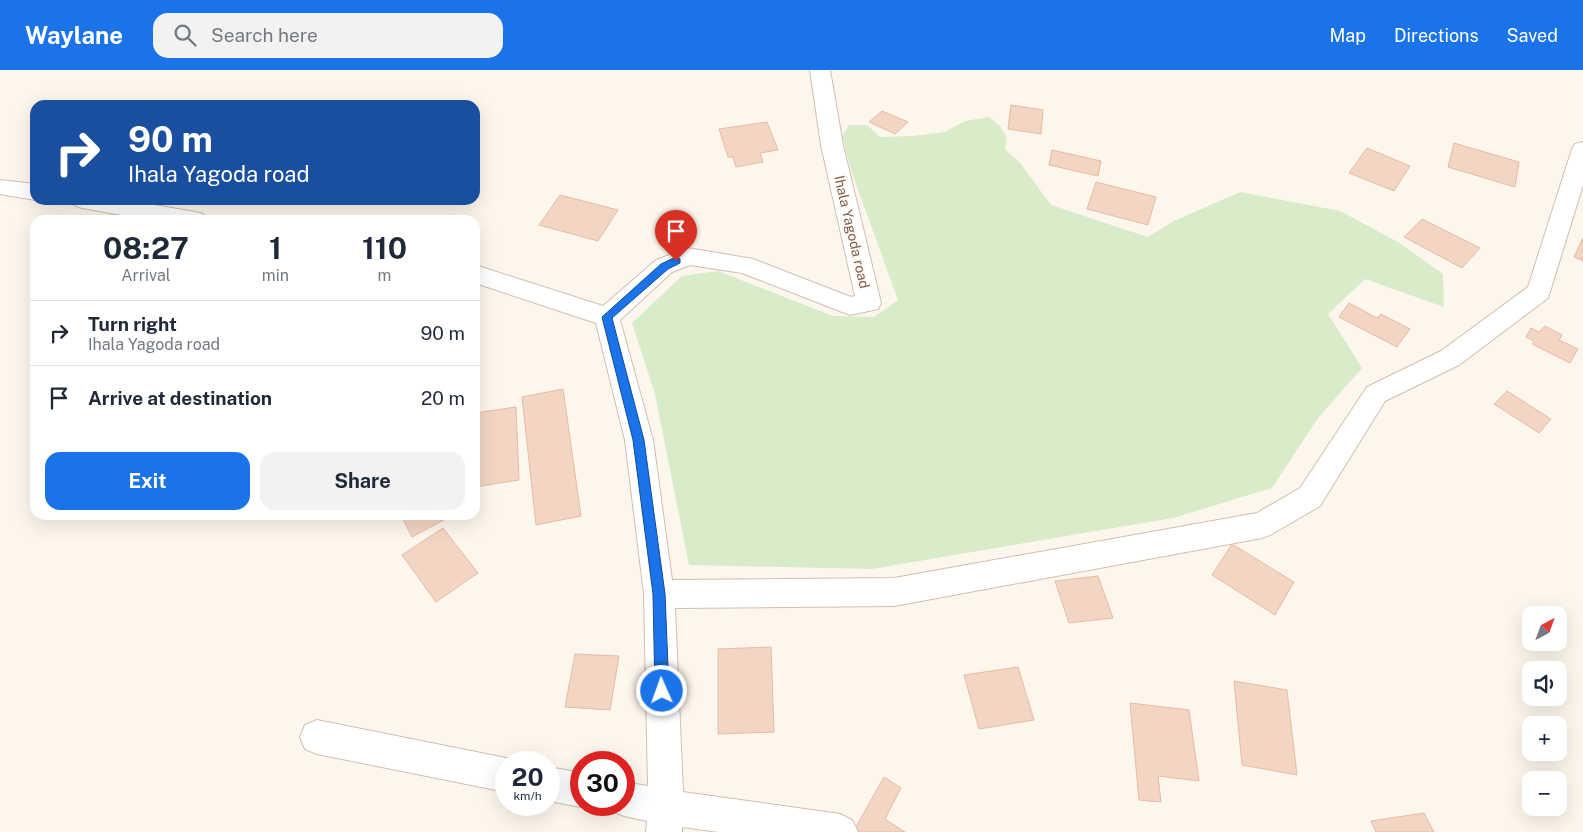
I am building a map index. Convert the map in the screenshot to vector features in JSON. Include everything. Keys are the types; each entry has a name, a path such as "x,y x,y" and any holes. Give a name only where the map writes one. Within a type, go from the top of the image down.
{"street":[{"name":"Ihala Yagoda road","path":"607,317 664,266 688,256 744,265 850,306 869,303 832,145 820,70"},
{"path":"659,594 894,592 1262,525 1310,497 1376,394 1450,358 1539,292 1583,149"},
{"path":"0,186 30,191"},
{"path":"110,205 167,215"},
{"path":"480,276 607,317 639,440 659,594 665,820"},
{"path":"317,736 495,773"},
{"path":"635,805 665,820 840,832"}],"green space":[{"path":"989,117 1000,126 1007,138 1005,149 1021,164 1051,205 1148,237 1174,221 1240,192 1340,211 1398,242 1443,274 1444,307 1365,279 1328,314 1362,368 1318,418 1272,488 1173,518 872,569 689,565 655,394 632,323 682,276 718,271 833,316 874,317 898,300 852,173 842,136 849,125 867,125 880,137 912,136 945,132 965,121"}],"building":[{"path":"1011,105 1043,110 1041,134 1008,129"},
{"path":"882,111 908,122 895,134 869,122"},
{"path":"767,122 778,150 760,153 763,162 736,167 733,157 728,157 719,129"},
{"path":"1454,143 1519,162 1515,187 1448,167"},
{"path":"1367,148 1410,166 1394,191 1349,173"},
{"path":"1052,150 1101,161 1098,176 1049,165"},
{"path":"1096,182 1156,197 1148,225 1087,209"},
{"path":"560,195 618,210 598,241 539,225"},
{"path":"1422,219 1480,248 1462,268 1404,237"},
{"path":"1583,238 1583,261 1574,257"},
{"path":"1349,303 1377,318 1381,314 1410,329 1397,347 1339,317"},
{"path":"1545,326 1562,335 1559,340 1578,349 1570,363 1532,344 1534,341 1526,337 1531,328 1539,332"},
{"path":"563,389 581,516 536,525 522,397"},
{"path":"1507,391 1551,419 1539,433 1494,404"},
{"path":"516,407 519,480 480,486 480,412"},
{"path":"404,520 444,520 412,537"},
{"path":"443,528 478,573 436,602 402,555"},
{"path":"1232,544 1294,582 1275,615 1212,575"},
{"path":"1098,576 1113,618 1069,623 1055,581"},
{"path":"771,647 774,732 718,734 718,649"},
{"path":"575,654 619,656 610,710 565,707"},
{"path":"1018,667 1034,720 979,729 964,675"},
{"path":"1234,681 1287,690 1297,775 1242,765"},
{"path":"1130,703 1189,710 1199,781 1158,776 1161,802 1139,800"},
{"path":"884,777 901,788 885,819 905,832 853,832"},
{"path":"1424,813 1434,832 1376,832 1371,821"}],"route":[{"path":"662,691 659,594 639,440 607,317 664,266 676,261"}]}
